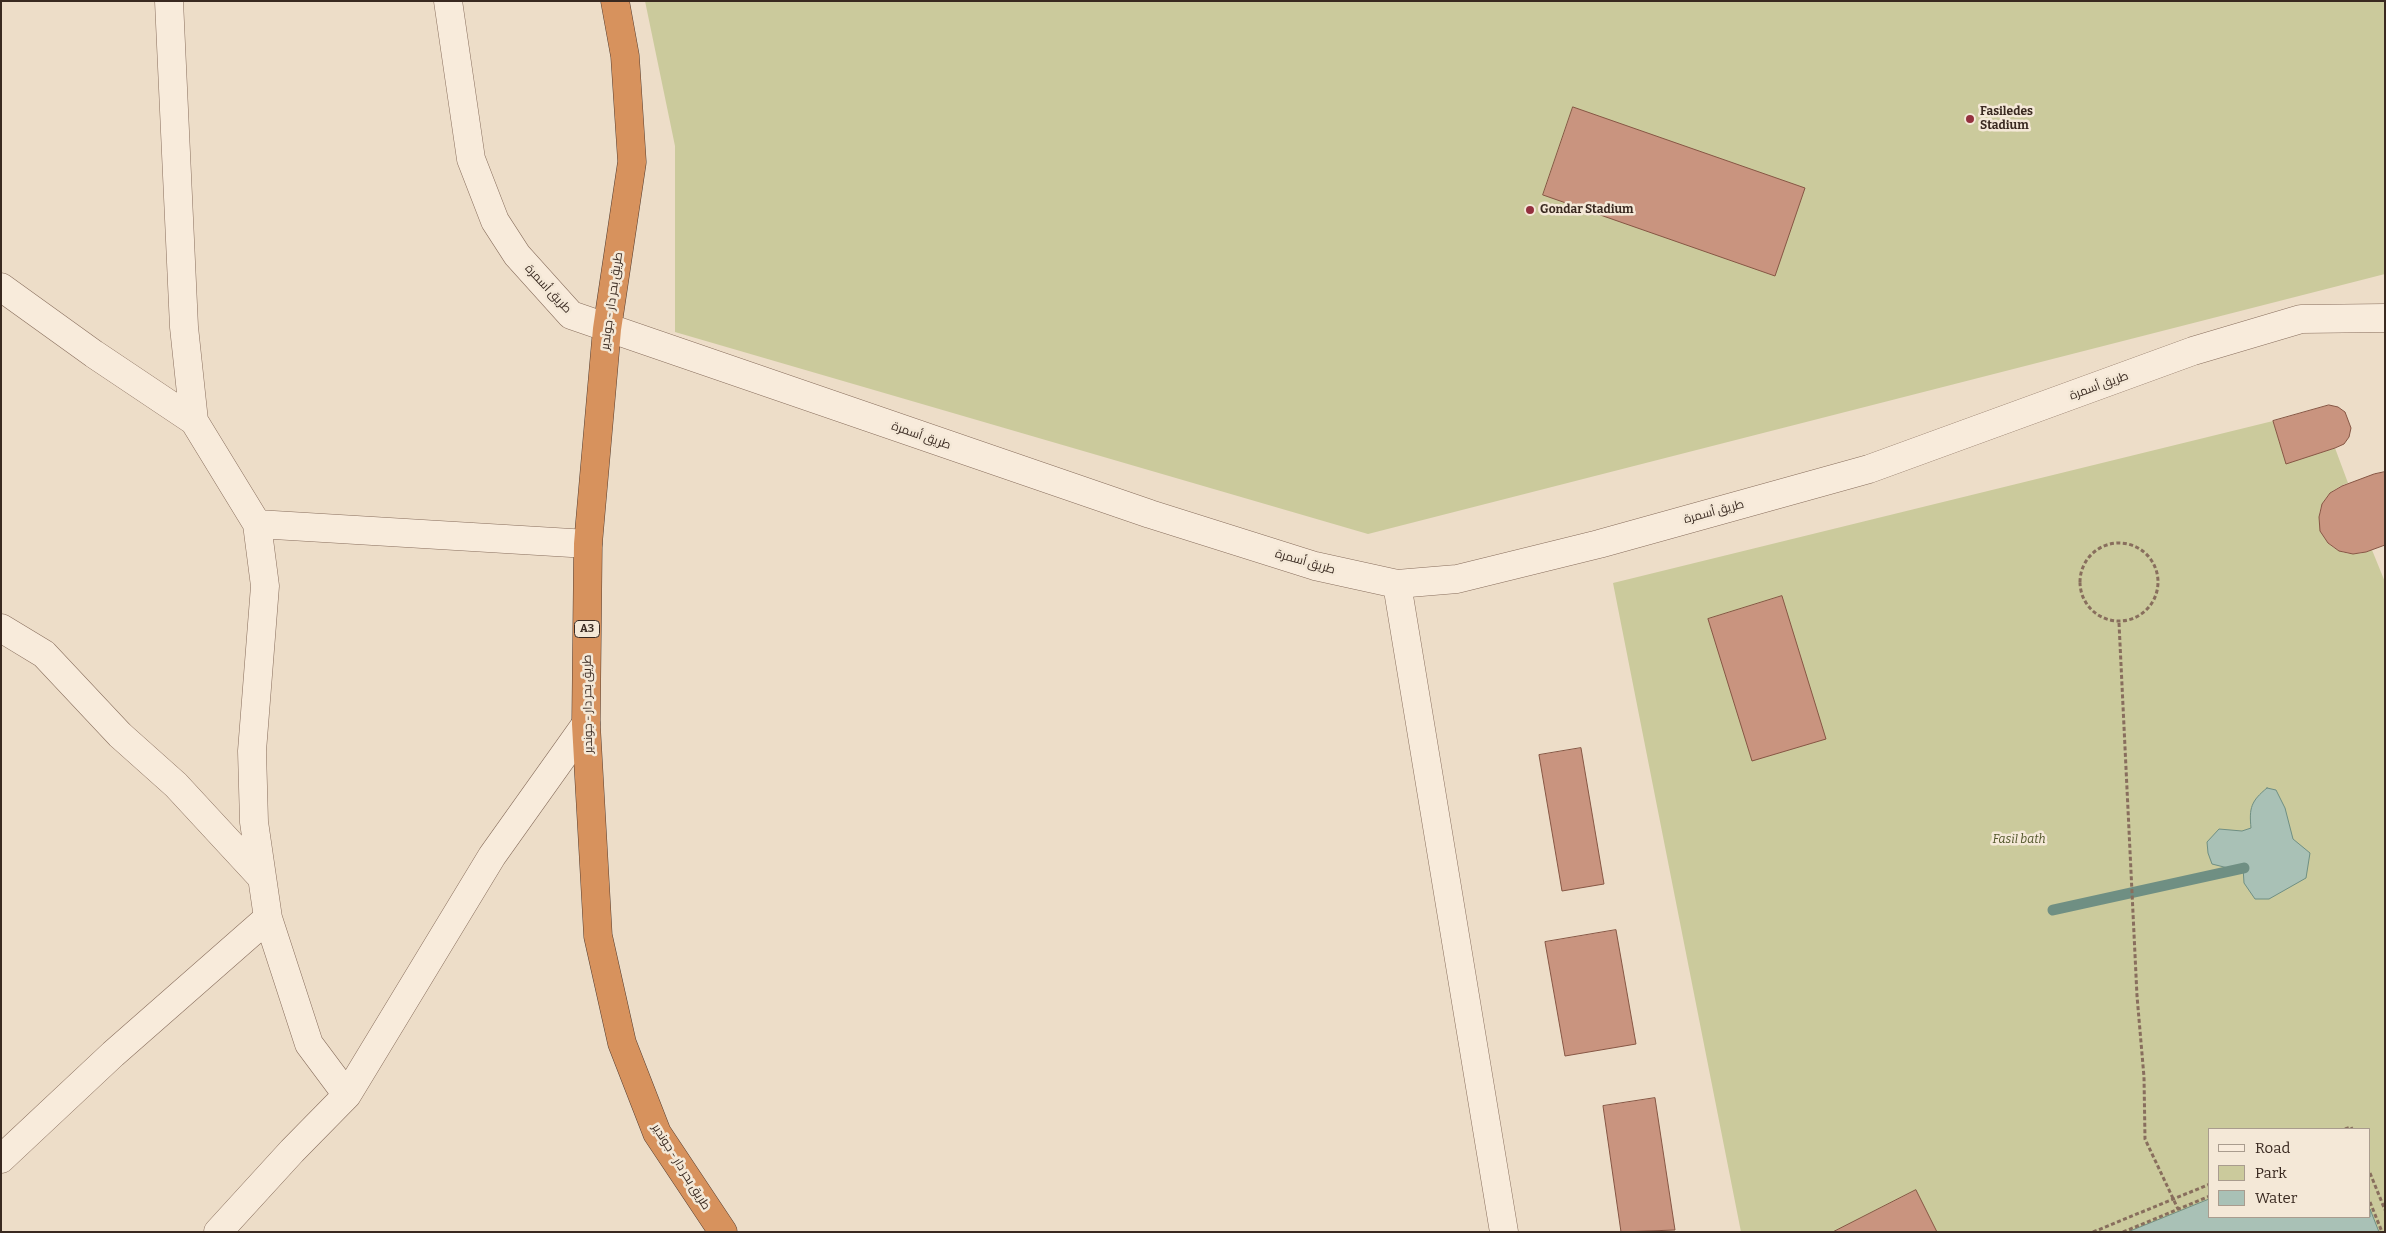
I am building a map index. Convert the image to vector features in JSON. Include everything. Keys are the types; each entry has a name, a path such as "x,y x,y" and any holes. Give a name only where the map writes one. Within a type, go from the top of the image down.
{"highway":[{"name":"طريق بحر دار - جوندير","path":"615,1 625,56 632,162 607,329 588,544 586,724 598,936 622,1043 657,1133 723,1232"}],"street":[{"path":"169,1 184,327 194,421"},
{"name":"طريق أسمرة","path":"448,1 471,159 495,221 517,255 571,315 607,329 1150,514 1315,566 1397,584 1457,578 1599,544 1869,469 2193,352 2302,319 2385,318"},
{"path":"1,287 94,354 194,421 258,524 265,586 252,751 254,822 268,918 309,1044 347,1095"},
{"path":"258,524 588,544"},
{"path":"1397,584 1504,1232"},
{"path":"1,628 44,654 120,735 176,785 262,878"},
{"path":"218,1232 292,1151 347,1095 492,856 586,724"},
{"path":"1,1159 113,1054 268,918"}],"path":[{"path":"2120,542 2134,545 2147,554 2156,567 2159,582 2156,597 2147,610 2134,619 2119,622 2104,619 2092,610 2083,598 2080,582 2082,567 2092,554 2104,545 2120,542"},
{"path":"2119,622 2137,996 2144,1077 2145,1139 2178,1209"},
{"path":"2371,1175 2385,1210"},
{"path":"2093,1232 2208,1185"},
{"path":"2122,1232 2208,1197"},
{"path":"2371,1204 2382,1232"}],"green space":[{"name":"Gondar Stadium","path":"645,1 2385,1 2385,274 1368,534 675,332 675,146"},
{"name":"Fasil bath","path":"2273,421 2286,463 2335,448 2348,483 2332,492 2322,504 2319,518 2321,531 2328,543 2340,551 2354,554 2372,550 2385,582 2385,1232 1741,1232 1613,583"}],"water":[{"path":"2267,788 2276,790 2285,808 2293,839 2310,853 2306,878 2269,899 2255,899 2244,883 2243,867 2228,868 2212,864 2207,842 2219,829 2242,831 2251,828 2250,815 2252,805 2257,797"},
{"path":"2208,1200 2208,1218 2371,1218 2371,1212 2379,1232 2128,1232"}],"building":[{"path":"1573,107 1805,188 1775,276 1543,195"},
{"path":"2329,405 2338,407 2345,412 2351,428 2349,437 2344,444 2286,464 2273,421"},
{"path":"2385,472 2385,545 2366,552 2353,554 2339,551 2328,543 2320,531 2319,517 2322,504 2330,493 2342,486 2374,474"},
{"path":"1782,596 1826,739 1752,761 1708,619"},
{"path":"1581,748 1604,884 1562,891 1539,755"},
{"path":"1616,930 1636,1044 1565,1056 1545,942"},
{"path":"1655,1098 1675,1230 1621,1232 1603,1106"},
{"path":"1916,1190 1937,1232 1833,1232"}],"waterway":[{"path":"2053,910 2244,868"}],"place":[{"name":"Fasiledes Stadium","path":"1970,119"},
{"name":"Gondar Stadium","path":"1530,210"}]}
